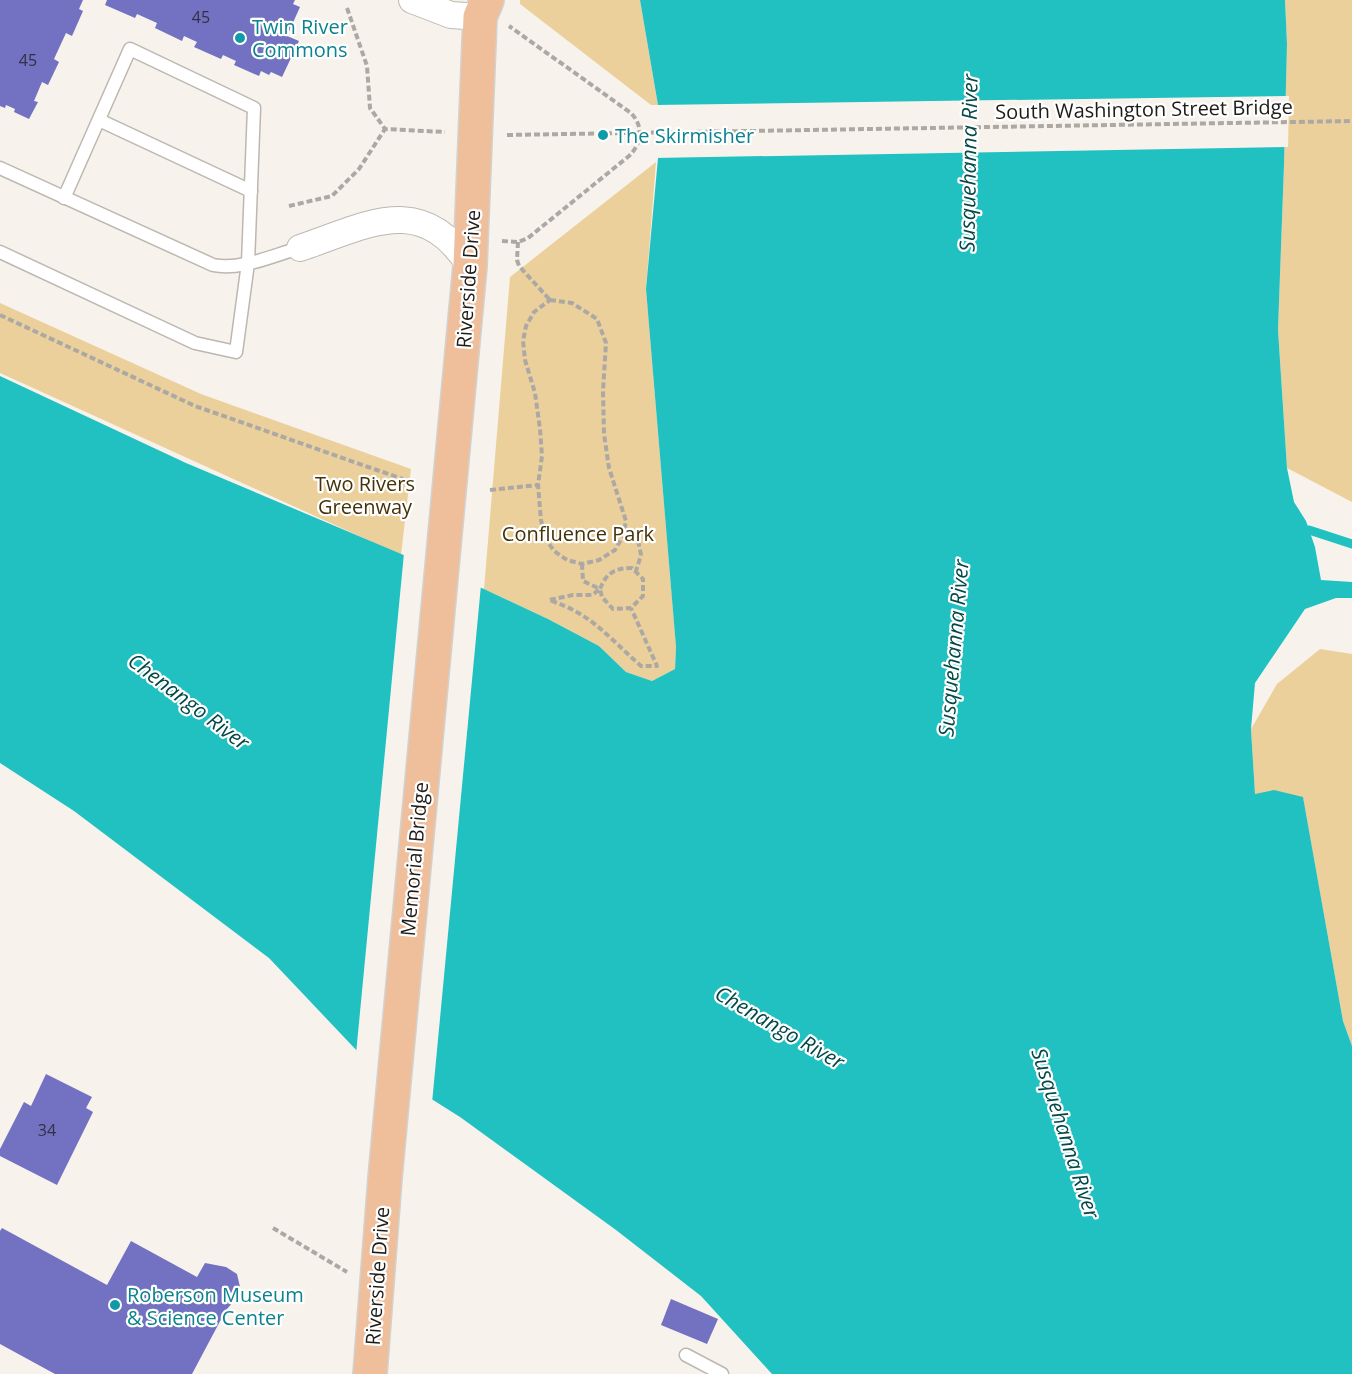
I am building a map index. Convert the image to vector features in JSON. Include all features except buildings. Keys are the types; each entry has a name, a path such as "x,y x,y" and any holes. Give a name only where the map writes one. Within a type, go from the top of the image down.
{"main road":[{"name":"Riverside Drive","path":"444,540 471,254 480,6"},
{"name":"Memorial Bridge","path":"385,1178 444,540"},
{"name":"Riverside Drive","path":"370,1374 385,1178"}],"street":[{"path":"412,0 451,15 480,6"},
{"path":"300,248 378,222 400,219 422,224 442,234 471,254"}],"lane":[{"path":"0,252 195,343 236,352 248,263 254,108 130,49 64,198"},
{"path":"99,120 251,191"},
{"path":"0,168 206,263 220,267 248,263 300,248"},
{"path":"686,1355 722,1374"}],"path":[{"path":"471,254 528,238 629,156 638,145 640,132 636,118 631,113 521,33 499,22 480,6"},
{"name":"South Washington Street Bridge","path":"640,132 1352,121"},
{"path":"289,206 332,196 359,170 385,129"},
{"path":"518,242 519,266 550,300 572,303 597,319 606,343 603,391 604,434 609,468 626,520 615,550 599,561 582,564 567,560 554,551 545,538 541,520 538,485 542,456 540,429 535,393 525,360 523,340 526,326 534,312 550,300"},
{"path":"0,315 195,406 411,482"},
{"path":"490,490 538,485"},
{"path":"624,530 639,540 641,555 636,572"},
{"path":"582,564 583,581 600,589"},
{"path":"600,589 602,597 613,609 631,608 643,596 643,579 632,568 617,568 604,578 600,589 592,596 573,595 549,600 570,606 592,620 641,666 657,666 631,608"},
{"path":"273,1228 376,1289"}],"green space":[{"path":"520,0 640,0 658,105 651,105 520,4"},
{"path":"1285,0 1352,0 1352,502 1287,468 1278,330 1287,44"},
{"name":"Confluence Park","path":"656,162 646,289 676,647 675,669 652,681 626,672 599,646 484,589 510,277"},
{"name":"Two Rivers Greenway","path":"0,303 201,394 411,469 401,555 0,373"},
{"path":"1320,649 1352,654 1352,1046 1343,1021 1303,798 1255,795 1251,729 1277,684"}],"water":[{"path":"640,0 1285,0 1287,44 1278,330 1287,468 1294,502 1306,521 1315,547 1321,580 1352,582 1352,598 1336,598 1305,609 1255,683 1251,729 1255,794 1274,790 1303,797 1343,1021 1352,1046 1352,1374 772,1374 701,1296 616,1230 460,1117 360,1054 269,958 74,811 0,763 0,376 186,463 484,589 548,619 599,646 626,672 652,681 675,669 676,647 646,289 658,158 658,105"}],"pier":[{"path":"1289,96 1288,147 654,158 655,105"},
{"path":"404,553 481,585 432,1103 356,1054"}],"waterway":[{"path":"1297,530 1309,530 1352,544"}],"place":[{"name":"Twin River Commons","path":"240,38"},
{"name":"The Skirmisher","path":"603,135"},
{"name":"Roberson Museum & Science Center","path":"115,1305"}],"water label":[{"name":"Susquehanna River","path":"968,163"},
{"name":"Susquehanna River","path":"953,648"},
{"name":"Chenango River","path":"189,701"},
{"name":"Chenango River","path":"780,1027"},
{"name":"Susquehanna River","path":"1066,1133"}]}
